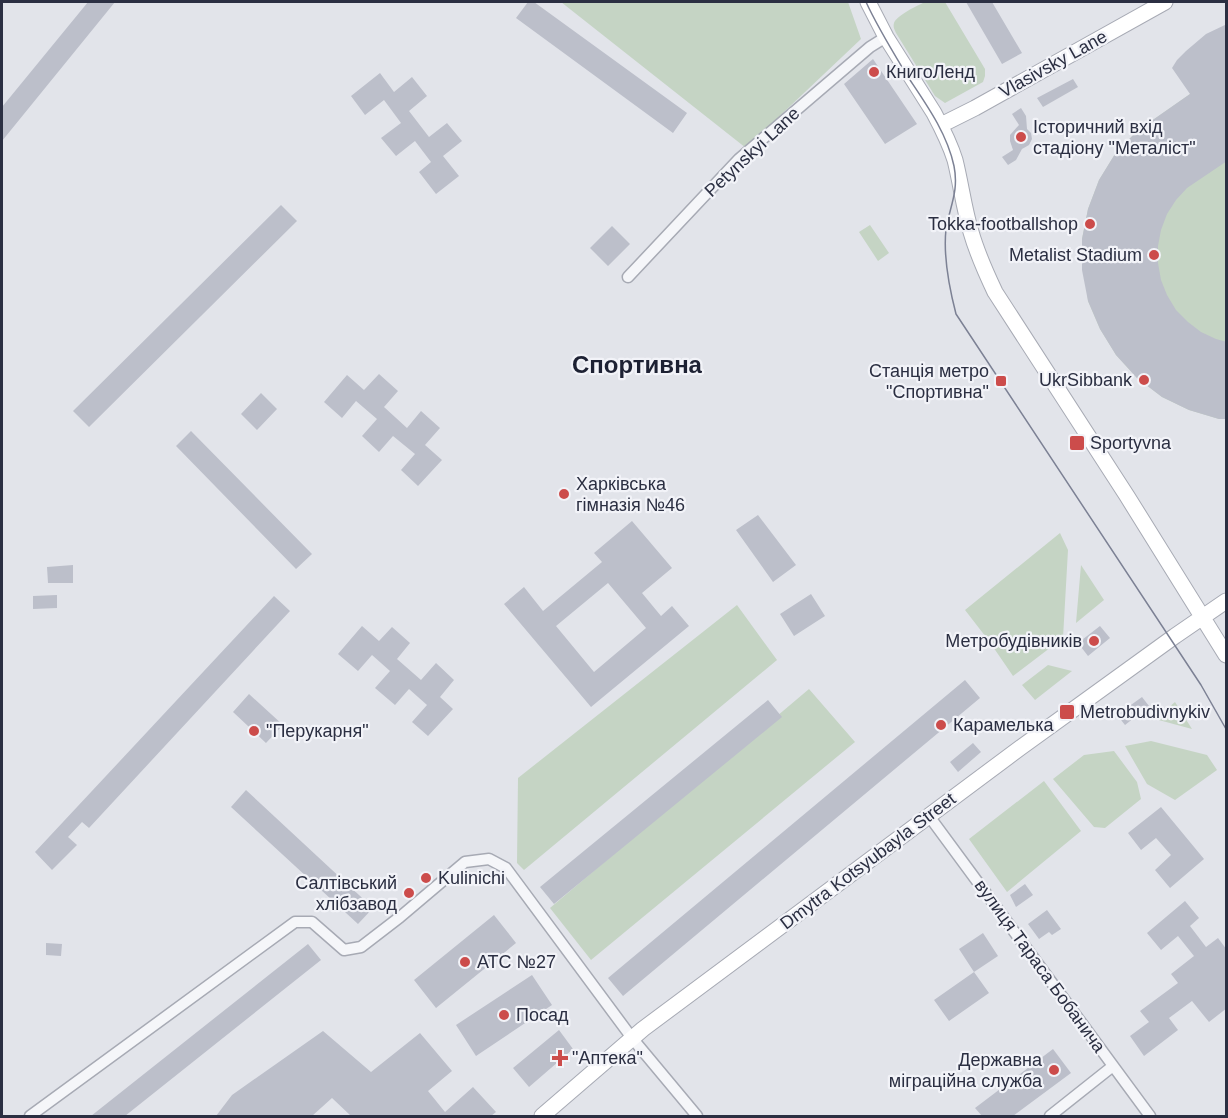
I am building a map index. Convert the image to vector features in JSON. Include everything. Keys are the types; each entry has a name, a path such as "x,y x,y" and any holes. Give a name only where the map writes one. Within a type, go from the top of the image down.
{"main road":[{"path":"868,2 886,37 940,125 955,160 971,234 995,292 1227,655"},
{"name":"Vlasivsky Lane","path":"940,125 975,108 1165,2"},
{"name":"Dmytra Kotsyubayla Street","path":"542,1116 632,1038 1020,748 1227,601"}],"street":[{"name":"Petynskyi Lane","path":"628,277 739,159 870,46 886,37"},
{"name":"вулиця Тараса Бобанича","path":"929,816 1149,1116"},
{"path":"30,1116 295,922 312,922 344,950 361,947 465,862 489,859 506,868 632,1038 697,1116"},
{"path":"1050,1116 1113,1066"}],"green space":[{"path":"561,2 848,2 861,39 746,148"},
{"path":"925,2 945,2 985,69 983,82 945,103 935,96 894,28 894,23 899,17"},
{"name":"Metalist Stadium","path":"1226,69 1226,419 1219,419 1189,410 1162,397 1137,378 1116,355 1100,329 1088,301 1082,239 1088,209 1099,180 1115,154 1137,131"},
{"path":"870,225 889,253 878,261 859,232"},
{"path":"1060,533 1068,550 1063,638 1013,676 965,610"},
{"path":"1081,565 1104,600 1076,623"},
{"path":"737,605 777,660 524,870 517,863 518,778"},
{"path":"1048,665 1072,671 1035,700 1022,685"},
{"path":"809,689 855,742 591,960 550,908"},
{"path":"1175,702 1192,729 1155,719"},
{"path":"1151,741 1207,755 1217,770 1175,800 1147,784 1125,746"},
{"path":"1114,751 1137,782 1141,799 1105,828 1094,827 1053,779 1084,755"},
{"path":"1044,781 1081,831 1007,892 969,839"}],"building":[{"path":"88,2 115,2 2,141 2,107"},
{"path":"528,2 534,2 687,113 673,133 516,18"},
{"path":"966,2 992,2 1022,53 1002,64"},
{"name":"Metalist Stadium","path":"1227,24 1227,161 1187,188 1176,200 1167,214 1158,246 1161,280 1176,310 1201,332 1227,342 1227,419 1219,419 1189,410 1162,397 1137,378 1116,355 1100,329 1088,301 1082,270 1082,239 1088,209 1099,180 1115,154 1137,131 1190,94 1172,68 1177,60 1206,34"},
{"path":"873,59 917,124 885,144 844,84"},
{"path":"380,73 394,92 412,77 427,96 409,111 429,137 447,123 462,141 443,156 459,176 436,194 419,172 431,162 415,141 396,156 381,138 401,123 384,100 365,115 351,96"},
{"path":"1073,79 1078,87 1043,107 1037,98"},
{"name":"Історичний вхід стадіону \"Металіст\"","path":"1021,108 1026,116 1027,129 1032,139 1029,145 1022,149 1016,160 1008,165 1002,157 1013,150 1010,135 1019,125 1012,114"},
{"path":"281,205 297,221 89,427 73,411"},
{"path":"612,226 630,244 608,266 590,248"},
{"path":"379,374 398,391 384,407 407,428 421,411 440,428 425,445 442,460 418,486 401,470 415,454 393,436 379,452 362,436 377,419 356,401 342,418 324,402 347,375 364,390"},
{"path":"261,393 277,409 257,430 241,414"},
{"path":"191,431 312,554 296,569 176,446"},
{"path":"758,515 796,565 773,582 736,530"},
{"path":"632,521 672,568 642,593 661,616 672,606 689,626 591,707 504,604 524,587 543,611 602,562 594,553","holes":["608,583 646,628 594,672 556,626"]},
{"path":"73,565 73,583 48,583 47,567"},
{"path":"811,594 825,616 794,636 780,614"},
{"path":"57,595 57,608 33,609 33,596"},
{"path":"274,596 290,611 89,828 82,822 68,837 77,845 52,870 35,852"},
{"path":"362,626 379,641 392,627 410,643 397,659 421,680 436,663 454,680 440,697 453,709 428,736 412,722 427,705 409,689 395,705 375,688 390,671 372,655 358,671 338,654"},
{"name":"Метробудівників","path":"1100,626 1110,638 1088,656 1078,643"},
{"path":"965,680 980,698 623,996 608,978"},
{"path":"249,694 283,725 266,743 233,712"},
{"path":"1142,697 1149,706 1125,725 1117,715"},
{"path":"768,700 782,717 554,904 540,887"},
{"path":"973,743 981,752 958,772 950,762"},
{"path":"246,790 373,908 358,924 231,807"},
{"path":"1161,807 1204,859 1170,888 1155,870 1171,855 1156,838 1141,850 1128,833"},
{"path":"1025,884 1033,895 1016,907 1010,895"},
{"path":"1185,901 1199,918 1190,926 1206,947 1218,938 1227,950 1227,1008 1209,1022 1192,1001 1169,1018 1178,1030 1144,1056 1130,1036 1149,1022 1140,1011 1178,983 1171,974 1194,956 1178,936 1161,950 1147,933"},
{"path":"1047,910 1061,929 1052,935 1049,932 1039,939 1028,924"},
{"name":"АТС №27","path":"494,915 516,943 436,1008 414,980"},
{"path":"983,933 998,956 974,972 959,949"},
{"path":"46,943 62,944 61,956 46,955"},
{"path":"308,944 321,960 125,1116 91,1116"},
{"path":"974,972 989,993 949,1021 934,1000"},
{"name":"Посад","path":"532,975 552,1005 476,1056 456,1025"},
{"path":"559,1030 573,1049 529,1087 513,1068"},
{"path":"323,1031 371,1072 420,1033 452,1071 428,1091 445,1112 473,1087 496,1112 491,1116 351,1116 332,1098 312,1116 216,1116 232,1095"},
{"path":"1053,1049 1071,1073 1013,1116 982,1116 975,1108"}],"tram line":[{"path":"866,2 891,49 935,119 951,154 955,183 946,229 945,250 956,314 1201,685 1226,729"}],"place":[{"name":"КнигоЛенд","path":"874,72"},
{"name":"Історичний вхід стадіону \"Металіст\"","path":"1021,137"},
{"name":"Tokka-footballshop","path":"1090,224"},
{"name":"Metalist Stadium","path":"1154,255"},
{"name":"UkrSibbank","path":"1144,380"},
{"name":"Станція метро \"Спортивна\"","path":"1001,381"},
{"name":"Sportyvna","path":"1077,443"},
{"name":"Харківська гімназія №46","path":"564,494"},
{"name":"Метробудівників","path":"1094,641"},
{"name":"Metrobudіvnykіv","path":"1067,712"},
{"name":"Карамелька","path":"941,725"},
{"name":"\"Перукарня\"","path":"254,731"},
{"name":"Kulinichi","path":"426,878"},
{"name":"Салтівський хлібзавод","path":"409,893"},
{"name":"АТС №27","path":"465,962"},
{"name":"Посад","path":"504,1015"},
{"name":"\"Аптека\"","path":"560,1058"},
{"name":"Державна міграційна служба","path":"1054,1070"}],"district":[{"name":"Спортивна","path":"637,365"}]}
